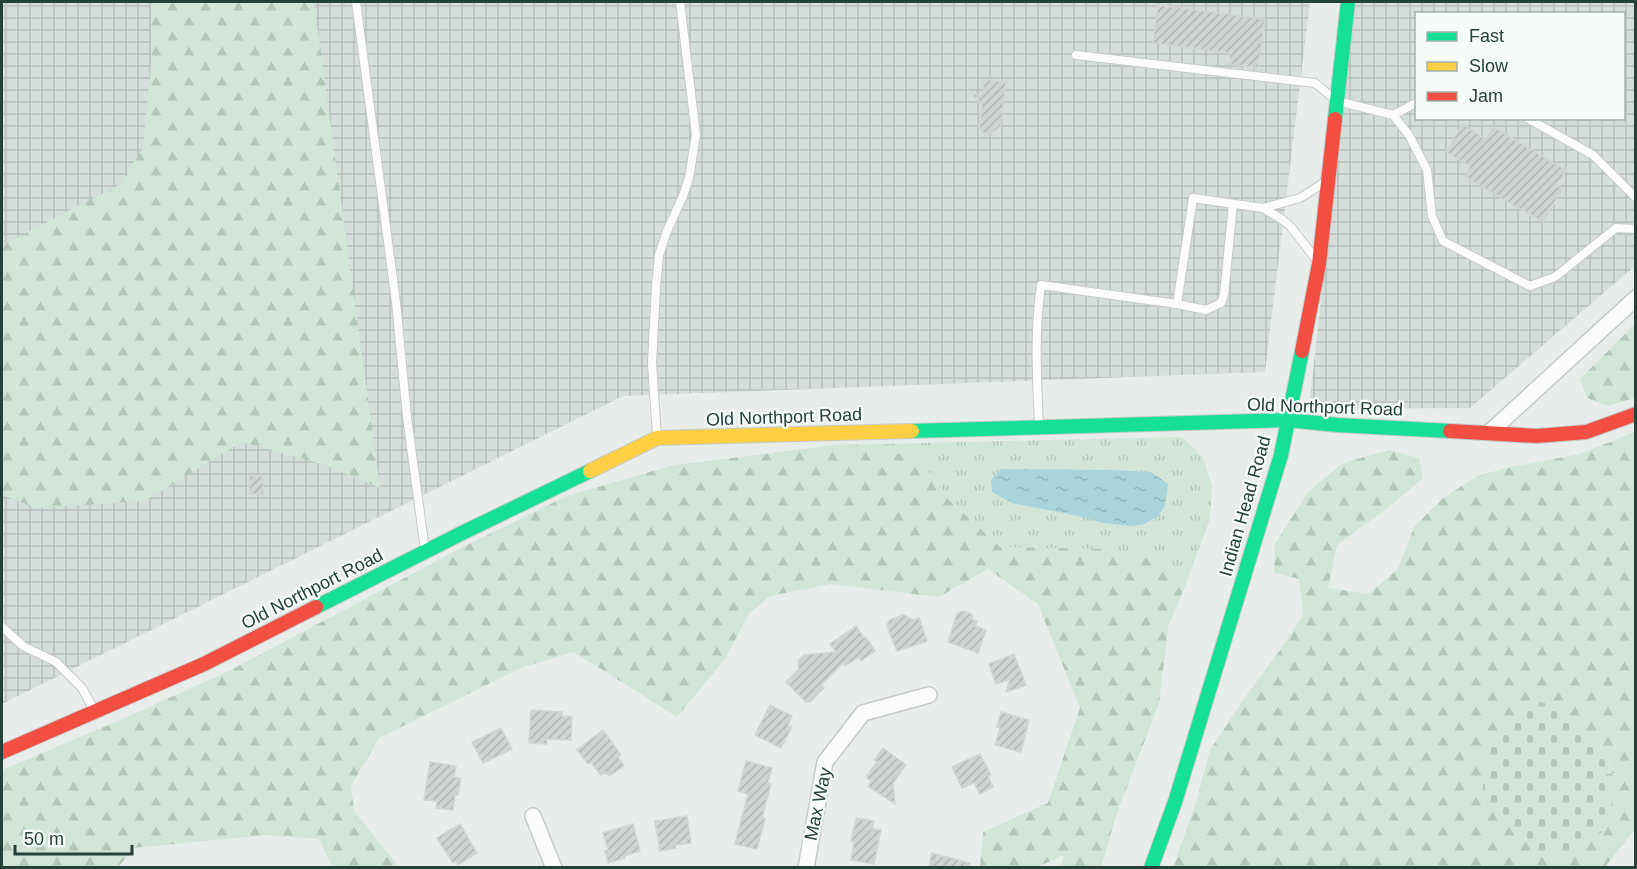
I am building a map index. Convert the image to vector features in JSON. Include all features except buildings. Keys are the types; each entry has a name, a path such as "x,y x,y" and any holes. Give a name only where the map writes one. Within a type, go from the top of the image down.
{"main road":[{"name":"Indian Head Road","path":"1150,867 1182,779 1281,454 1319,264 1348,2"},
{"name":"Old Northport Road","path":"2,752 204,664 657,438 1287,420 1538,436 1586,432 1635,414"}],"street":[{"path":"1490,432 1635,298"},
{"name":"Max Way","path":"806,867 825,762 863,713 929,695"},
{"path":"532,816 554,867"}],"lane":[{"path":"356,2 396,302 407,417 425,552"},
{"path":"657,438 652,363 659,255 689,178 696,135 680,2"},
{"path":"1076,55 1315,83 1337,101 1393,115 1409,135 1427,170 1431,216 1443,241 1530,286 1556,277 1616,228 1635,229"},
{"path":"1393,115 1415,104"},
{"path":"1531,120 1593,155 1635,198"},
{"path":"1177,304 1193,198 1263,208 1300,198 1328,180"},
{"path":"1039,428 1036,339 1041,285 1206,309 1221,303 1224,295 1233,204"},
{"path":"1263,208 1291,227 1319,264"},
{"path":"2,627 23,646 56,662 82,688 94,712"}],"shaded area":[{"path":"2,2 1310,2 1265,372 623,396 2,704"},
{"path":"1353,2 1635,2 1635,266 1470,408 1309,409"}],"green space":[{"path":"151,2 314,2 380,488 325,465 242,442 144,501 36,508 2,495 2,245 119,185 143,148 151,64"},
{"path":"1635,324 1635,398 1608,406 1587,398 1580,379"},
{"path":"1635,432 1635,829 1605,867 1173,868 1196,802 1210,750 1303,615 1299,579 1274,573 1275,544 1308,492 1343,463 1389,450 1419,458 1423,478 1390,506 1337,545 1328,588 1368,594 1398,569 1414,527 1442,499 1477,476 1510,467 1580,454","holes":["1607,762 1615,773 1606,774 1605,783 1611,803 1603,831 1590,841 1568,851 1539,852 1527,842 1512,823"]},
{"path":"1182,437 1203,457 1212,486 1210,519 1184,589 1167,562 1104,549 1000,548 948,499 917,456 836,445"},
{"path":"836,445 917,456 948,499 1000,547 1104,549 1168,562 1184,589 1168,627 1159,703 1116,816 1101,867 1060,867 1064,855 1037,867 980,867 983,832 1048,803 1080,708 1038,604 988,569 939,597 831,584 770,596 749,614 725,659 677,717 574,652 523,667 379,738 351,786 354,811 399,867 332,867 319,839 265,835 134,848 118,867 2,867 2,770 227,672 457,550 567,496 674,465"},
{"path":"1531,700 1558,706 1615,773 1606,774 1605,783 1611,803 1609,821 1603,831 1590,841 1568,851 1539,852 1527,842 1512,823 1480,804 1491,741"}],"water":[{"path":"1001,469 1151,472 1168,484 1165,506 1157,517 1144,524 1131,526 1103,523 1012,503 992,492 991,480"}],"traffic: fast":[{"path":"1335,119 1348,2"},
{"path":"1151,868 1175,802 1281,455 1302,351"},
{"path":"912,431 1287,420 1450,431"},
{"path":"316,607 590,471"}],"traffic: slow":[{"path":"590,471 657,438 912,431"}],"traffic: jam":[{"path":"1302,351 1319,264 1335,119"},
{"path":"1450,431 1537,436 1586,432 1636,414"},
{"path":"2,752 204,664 316,607"}]}
